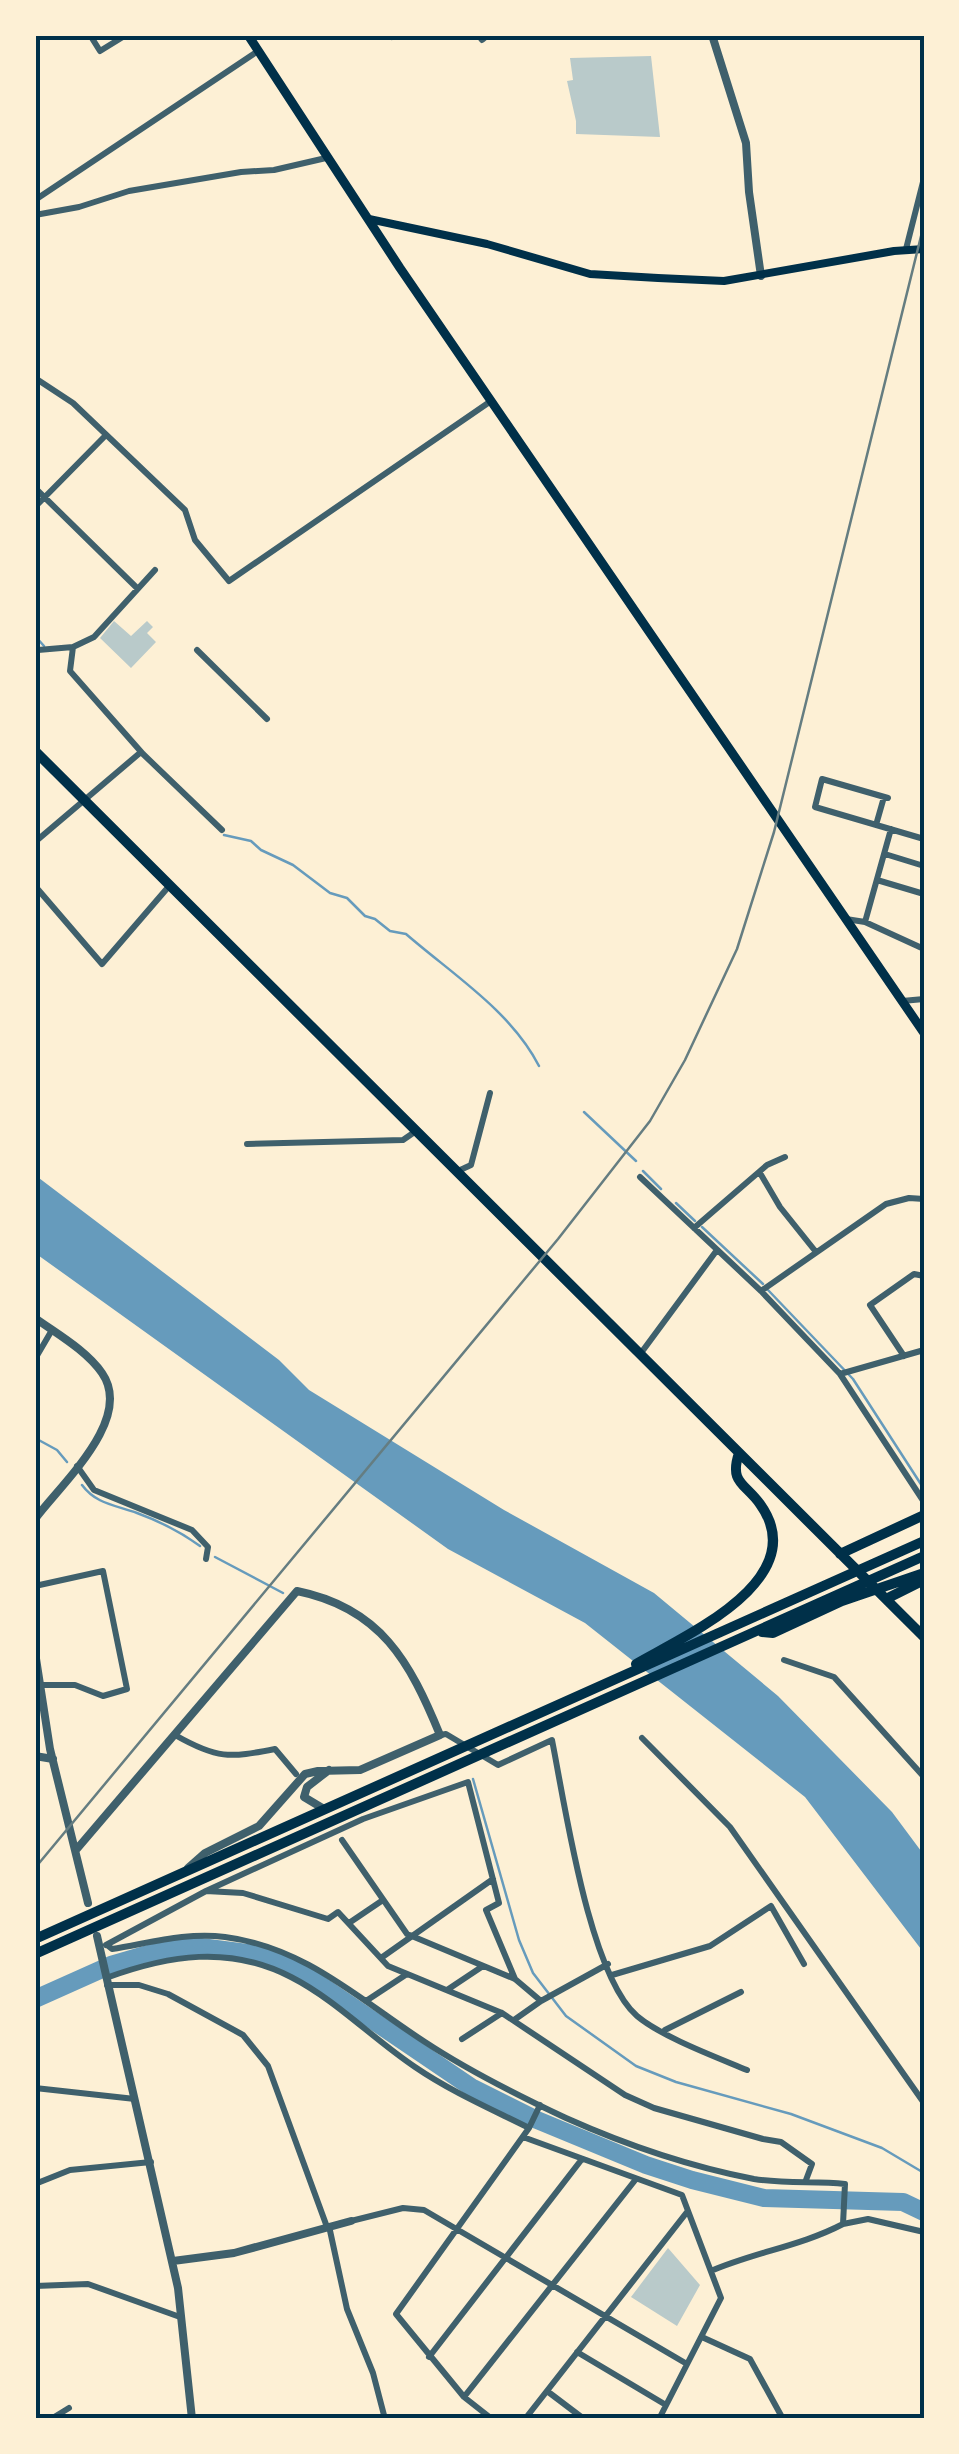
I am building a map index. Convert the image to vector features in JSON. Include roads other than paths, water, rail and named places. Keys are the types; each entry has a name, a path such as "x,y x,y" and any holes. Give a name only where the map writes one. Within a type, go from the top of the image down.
{"highway":[{"path":"35,751 924,1637"},
{"path":"582,1695 740,1600 771,1562 774,1545 767,1515 734,1472 739,1453"},
{"path":"840,1554 924,1515"},
{"path":"35,1940 924,1541"},
{"path":"35,1954 924,1556"},
{"path":"886,1600 924,1576"},
{"path":"759,1631 773,1633 842,1601 924,1576"}],"main road":[{"path":"248,35 326,158 924,1033"},
{"path":"369,220 487,244 590,274 724,280 924,249"}],"street":[{"path":"90,35 100,51 126,35"},
{"path":"478,35 482,40 488,35"},
{"path":"712,35 746,144 748,192 761,276"},
{"path":"35,200 258,50"},
{"path":"35,215 129,191 274,170 326,158"},
{"path":"906,249 924,178"},
{"path":"35,378 73,403 185,510 195,540 229,581 492,401"},
{"path":"35,507 106,435"},
{"path":"35,488 136,588"},
{"path":"38,650 73,647 94,637 155,570"},
{"path":"73,647 70,671 141,752 222,830"},
{"path":"197,650 267,720"},
{"path":"35,842 141,752"},
{"path":"876,824 886,797 822,778 814,807 924,839"},
{"path":"865,922 891,829"},
{"path":"884,854 924,866"},
{"path":"877,880 924,894"},
{"path":"35,886 102,964 170,885"},
{"path":"845,919 865,922 924,949"},
{"path":"902,1001 924,999"},
{"path":"456,1172 471,1165 490,1093"},
{"path":"247,1144 403,1140 416,1132"},
{"path":"694,1228 785,1157"},
{"path":"760,1173 780,1207 816,1252"},
{"path":"640,1177 840,1374 924,1502"},
{"path":"761,1292 886,1204 924,1199"},
{"path":"640,1354 717,1250"},
{"path":"904,1356 870,1305 914,1274 924,1276"},
{"path":"35,1318 100,1370 109,1389 110,1416 104,1430 35,1519"},
{"path":"35,1359 52,1330"},
{"path":"840,1374 924,1350"},
{"path":"76,1466 94,1490 192,1530 208,1547 206,1560"},
{"path":"35,1586 104,1570 127,1688 103,1696 74,1685 37,1685"},
{"path":"76,1850 297,1591 346,1607 382,1632 413,1672 440,1735"},
{"path":"35,1652 37,1685 88,1903"},
{"path":"784,1660 834,1677 924,1777"},
{"path":"181,1874 206,1853 259,1826 306,1774 360,1770 446,1734 498,1765 552,1740 590,1925 624,2001 639,2018 747,2070"},
{"path":"176,1735 204,1752 218,1755 275,1749 296,1774"},
{"path":"642,1738 730,1826 924,2104"},
{"path":"35,1756 53,1759"},
{"path":"324,1809 304,1797 307,1787 329,1770"},
{"path":"103,1949 206,1891 363,1819 468,1782 499,1903 486,1910 515,1979"},
{"path":"342,1840 412,1936 515,1979 542,2000"},
{"path":"381,1958 493,1879"},
{"path":"206,1891 243,1893 328,1919 338,1912 388,1966 514,2020 625,2095 654,2108 781,2142 812,2164 806,2180"},
{"path":"348,1923 384,1900"},
{"path":"612,1975 710,1946 771,1906 804,1964"},
{"path":"97,1936 173,2261 192,2419"},
{"path":"103,1949 186,1936 222,1936 258,1943 304,1960 428,2044 539,2106 711,2168 757,2179 846,2184 843,2224"},
{"path":"107,1981 144,1964 186,1956 221,1957 261,1966 305,1986 418,2070 530,2126"},
{"path":"514,2020 608,1964"},
{"path":"446,1990 483,1966"},
{"path":"366,2000 408,1974"},
{"path":"107,1981 168,1994 243,2035 268,2066 328,2226 346,2309 373,2373 385,2419"},
{"path":"664,2030 740,1992"},
{"path":"462,2040 502,2014"},
{"path":"35,2088 135,2099"},
{"path":"492,2419 464,2397 396,2314 523,2137 539,2106"},
{"path":"523,2137 682,2195 721,2298 704,2338 658,2419"},
{"path":"429,2357 582,2158"},
{"path":"35,2184 70,2170 151,2162"},
{"path":"464,2397 636,2178"},
{"path":"173,2261 234,2253 328,2226 414,2208 506,2256 687,2364"},
{"path":"525,2419 688,2211"},
{"path":"712,2271 744,2256 814,2239 843,2224 868,2219 924,2232"},
{"path":"35,2286 88,2284 180,2317"},
{"path":"704,2338 750,2360 783,2419"},
{"path":"577,2352 666,2405"},
{"path":"547,2391 584,2419"},
{"path":"51,2419 69,2408"}],"water":[{"path":"35,1175 279,1360 309,1390 504,1510 654,1593 778,1696 892,1812 924,1855 924,1953 805,1797 585,1623 448,1549 35,1253"}],"waterway":[{"path":"35,636 44,646"},
{"path":"224,835 251,841 293,865 330,893 347,898 365,916 390,931 406,934 497,1011 539,1066"},
{"path":"584,1112 636,1161"},
{"path":"643,1171 661,1189"},
{"path":"676,1203 695,1221"},
{"path":"702,1227 763,1284"},
{"path":"768,1290 853,1379 924,1489"},
{"path":"35,1438 57,1450 67,1462"},
{"path":"82,1485 100,1500 154,1520 200,1546"},
{"path":"215,1557 283,1593"},
{"path":"473,1779 519,1940 533,1973 566,2016 636,2066 676,2082 791,2114 882,2148 924,2173"},
{"path":"35,1999 111,1965 152,1953 193,1946 263,1955 300,1971 471,2087 537,2120 646,2165 764,2198 903,2202 924,2212"}],"railway":[{"path":"35,1868 558,1239 650,1121 685,1060 737,949 774,832 924,224"}]}
